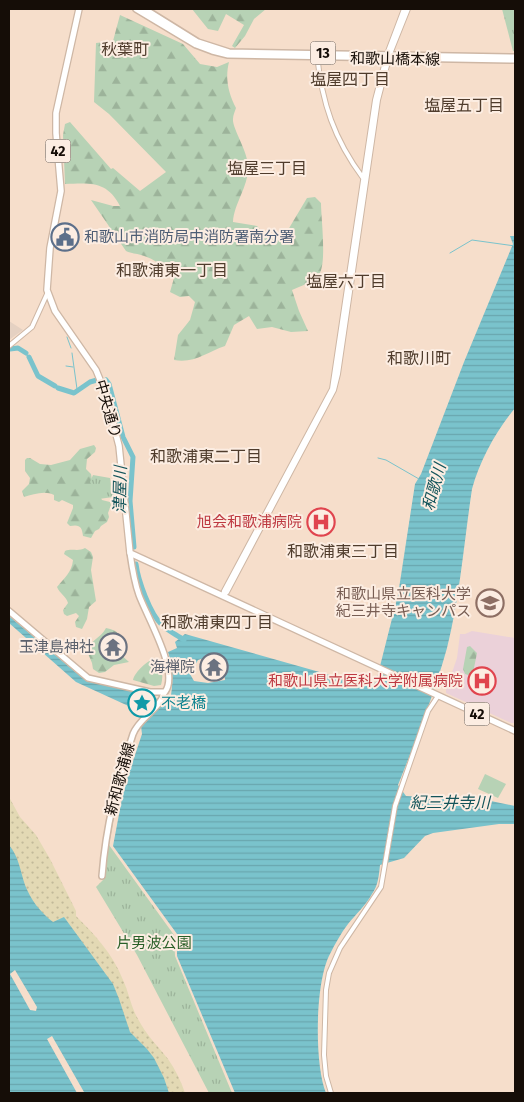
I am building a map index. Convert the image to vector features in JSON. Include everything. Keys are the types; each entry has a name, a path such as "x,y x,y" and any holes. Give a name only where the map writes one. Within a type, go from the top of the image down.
{"highway":[{"name":"中央通り","path":"79,9 56,113 61,191 46,284 55,310 99,374 106,392 119,446 130,553"},
{"name":"42","path":"130,553 515,731"}],"main road":[{"name":"和歌山橋本線","path":"136,9 190,42 218,53 247,57 317,56 514,59"},
{"name":"和歌山橋本線","path":"145,9 191,39 219,50 317,56"},
{"name":"新和歌浦線","path":"102,876 104,849 113,798 133,734 138,724 161,700 168,689 169,669 166,657 138,593 130,553"},
{"path":"9,611 88,678 145,691 164,693"}],"street":[{"path":"223,596 227,592 334,390 338,374 364,180 378,100 387,57 406,9"},
{"path":"317,56 329,118 350,162 364,180"},
{"path":"9,346 32,326 48,294"},
{"path":"331,1093 326,1076 324,1055 326,990 329,973 334,958 382,883 395,806 428,711 436,695"}],"shaded area":[{"path":"9,321 23,330 9,340"},
{"name":"和歌山県立医科大学附属病院","path":"472,631 515,638 515,723 511,723 446,693 457,658 460,634"}],"green space":[{"path":"192,9 266,9 254,19 245,36 235,48 232,46 244,25 226,14 218,31 208,29"},
{"path":"502,9 515,9 515,51 513,51"},
{"path":"120,15 183,44 200,64 217,67 229,62 228,85 236,108 233,123 246,154 248,166 246,181 233,222 257,226 267,237 285,235 307,198 315,197 321,203 323,261 321,269 313,280 292,290 308,331 291,332 272,327 257,329 249,316 234,325 225,346 194,359 174,360 178,335 190,320 195,302 189,296 180,297 170,292 174,278 159,264 139,254 126,251 91,200 120,206 110,192 97,185 65,184 63,135 65,124 70,122 111,169 113,168 140,191 166,172 109,114 94,102 96,43 113,41"},
{"path":"94,445 96,448 95,452 87,459 86,469 91,474 102,500 110,502 111,505 107,522 95,531 91,538 83,536 80,527 76,525 70,526 67,523 73,505 62,500 59,502 54,500 54,495 47,493 24,497 22,491 29,484 30,478 25,471 25,460 27,458 40,464 51,465 70,460 80,449"},
{"path":"93,475 110,478 111,484 119,484 120,496 99,499 90,482"},
{"path":"85,548 91,552 93,557 91,570 96,601 89,607 87,619 82,629 76,627 75,622 79,616 76,613 67,616 64,614 63,610 68,603 57,587 67,575 73,560 64,554 65,551"},
{"path":"106,628 119,634 121,640 120,654 129,662 114,665 105,672 99,673 93,669 87,651 90,645"},
{"path":"470,646 477,653 473,673 468,675 465,674 463,669 467,647"},
{"path":"153,659 162,670 161,685 154,686 133,680 141,668"},
{"name":"片男波公園","path":"133,738 135,738 117,800 109,845 174,935 175,956 232,1093 209,1093 137,955 96,887 105,876 104,861 109,826"},
{"path":"485,774 506,784 498,798 478,789"}],"sand":[{"path":"9,797 20,817 36,835 50,859 76,911 76,916 109,953 119,971 138,1019 171,1063 185,1093 164,1093 47,932 9,857"}],"water":[{"path":"510,236 515,236 515,408 489,446 475,478 455,609 447,648 431,700 398,785 406,796 486,800 515,806 515,824 499,824 433,833 425,836 404,858 380,865 374,891 336,942 325,967 321,983 318,1043 319,1063 326,1093 235,1093 177,956 177,934 113,846 124,788 142,734 143,706 139,704 135,709 76,682 9,623 9,616 85,680 144,693 143,699 147,702 158,698 163,702 170,701 172,676 168,652 177,648 175,642 185,634 369,686 376,682 398,595 415,484 421,474 464,362 513,244","holes":["213,655 227,662 224,672 225,680 208,683 194,681 190,674 198,660"]},
{"path":"9,845 17,859 25,885 33,901 53,922 64,917 113,984 130,1032 154,1058 169,1093 9,1093"}],"pier":[{"path":"15,970 37,1007 36,1011 30,1010 10,974"},
{"path":"52,1036 84,1092 77,1093 47,1039"}],"waterway":[{"path":"450,253 472,240 515,246"},
{"path":"67,337 71,348"},
{"name":"津屋川","path":"10,349 18,348 26,353"},
{"path":"72,353 77,389 79,390"},
{"name":"津屋川","path":"29,357 38,376 55,386"},
{"path":"66,366 73,367"},
{"name":"津屋川","path":"58,388 74,393 90,382 97,380"},
{"name":"津屋川","path":"106,380 109,384 123,437 133,457 130,501 134,547"},
{"name":"和歌川","path":"378,458 386,460 419,479"},
{"name":"津屋川","path":"136,564 139,579 153,613 164,627 184,640"}],"place":[{"name":"和歌山市消防局中消防署南分署","path":"65,237"},
{"name":"旭会和歌浦病院","path":"321,522"},
{"name":"和歌山県立医科大学 紀三井寺キャンパス","path":"490,603"},
{"name":"玉津島神社","path":"113,647"},
{"name":"海禅院","path":"214,667"},
{"name":"和歌山県立医科大学附属病院","path":"482,681"},
{"name":"不老橋","path":"142,703"}],"district":[{"name":"秋葉町","path":"125,49"},
{"name":"塩屋四丁目","path":"350,79"},
{"name":"塩屋五丁目","path":"464,105"},
{"name":"塩屋三丁目","path":"267,168"},
{"name":"和歌浦東一丁目","path":"172,270"},
{"name":"塩屋六丁目","path":"346,281"},
{"name":"和歌川町","path":"419,358"},
{"name":"和歌浦東二丁目","path":"206,456"},
{"name":"和歌浦東三丁目","path":"343,551"},
{"name":"和歌浦東四丁目","path":"217,622"}],"water label":[{"name":"紀三井寺川","path":"450,802"}]}
